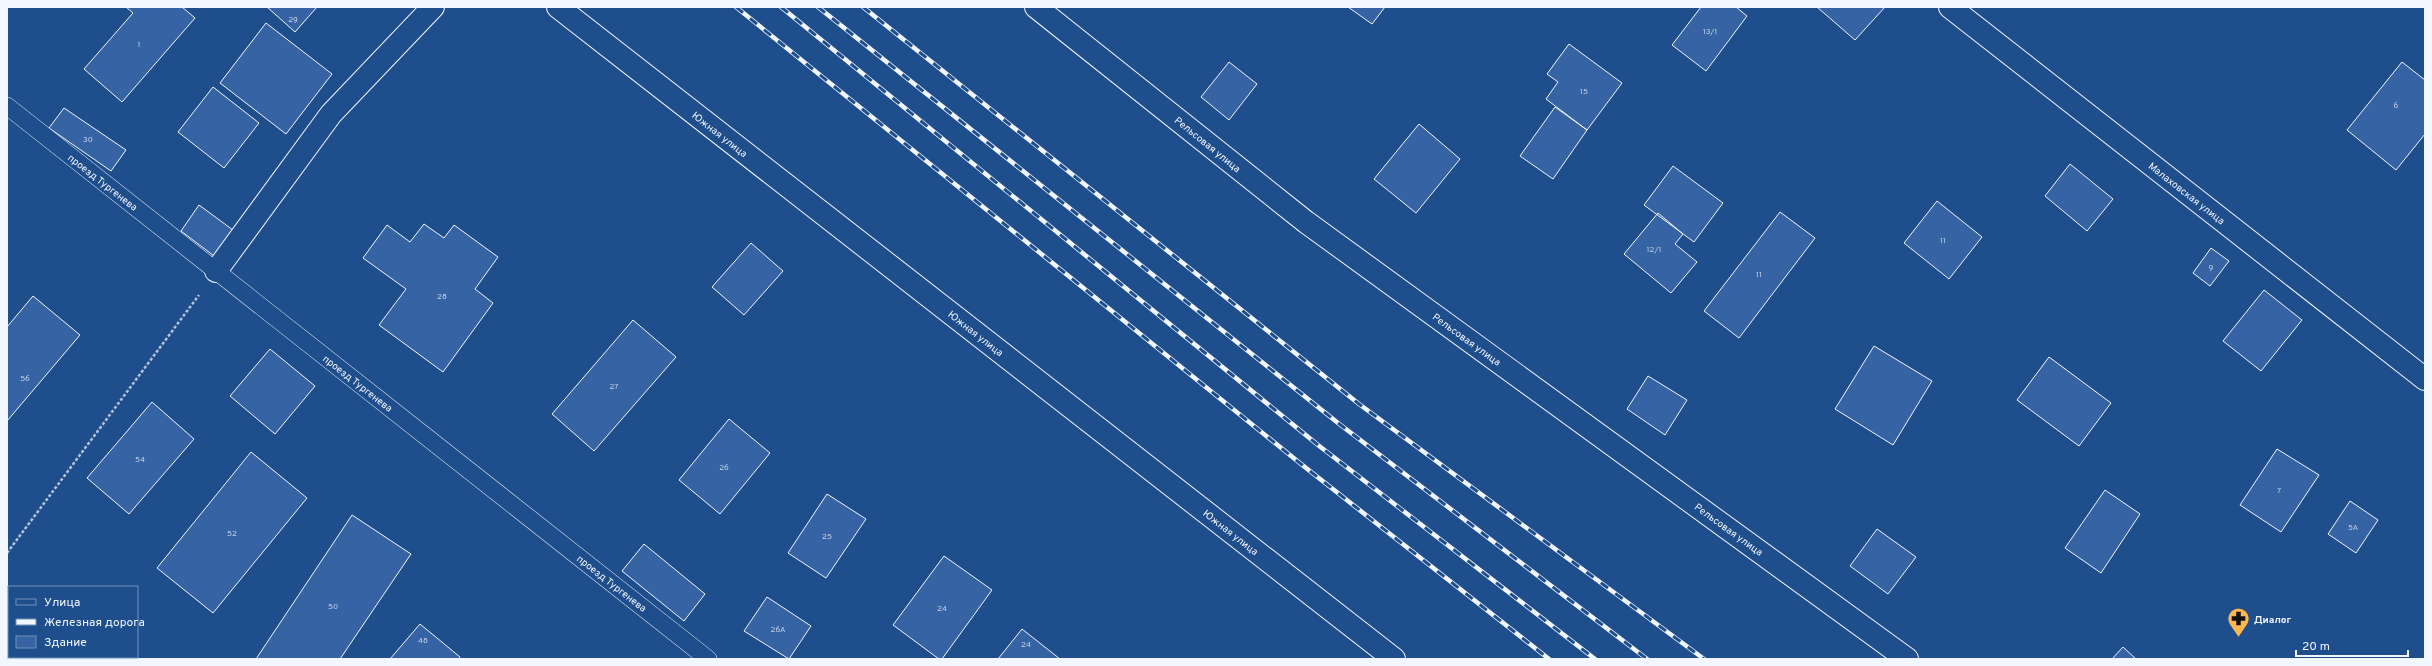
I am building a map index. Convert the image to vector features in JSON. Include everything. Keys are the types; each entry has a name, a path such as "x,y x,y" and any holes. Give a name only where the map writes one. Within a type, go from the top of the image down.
{"street":[{"path":"216,271 331,114 433,7"},
{"name":"Южная улица","path":"558,7 1394,659"},
{"name":"Рельсовая улица","path":"1036,7 1306,222 1906,659"},
{"name":"Малаховская улица","path":"1961,11 2425,379"}],"lane":[{"name":"проезд Тургенева","path":"7,106 708,659"}],"path":[{"path":"7,553 216,271"}],"building":[{"path":"126,7 182,7 195,18 122,102 84,69 133,13"},
{"path":"267,7 317,7 295,32"},
{"path":"1348,7 1385,7 1372,24"},
{"path":"1701,7 1736,7 1747,16 1706,71 1672,45"},
{"path":"1817,7 1885,7 1855,40"},
{"path":"266,23 332,74 286,134 220,83"},
{"path":"1569,44 1622,83 1587,130 1546,99 1558,82 1547,74"},
{"path":"1229,62 1257,84 1229,120 1201,97"},
{"path":"2402,62 2425,80 2425,134 2396,170 2347,130"},
{"path":"213,87 259,123 224,168 178,132"},
{"path":"1555,107 1587,130 1553,179 1520,156"},
{"path":"64,108 126,150 111,171 49,128"},
{"path":"1419,124 1460,159 1416,213 1374,179"},
{"path":"2070,164 2113,199 2087,231 2045,196"},
{"path":"1673,166 1723,203 1694,242 1644,205"},
{"path":"1937,201 1982,237 1949,279 1904,243"},
{"path":"199,205 237,233 218,259 181,231"},
{"path":"1780,212 1815,238 1739,338 1704,311"},
{"path":"1658,213 1683,234 1675,244 1697,262 1671,293 1624,254"},
{"path":"424,224 444,238 454,225 498,257 475,289 493,303 443,372 379,325 406,289 363,258 387,225 410,242"},
{"path":"751,243 783,271 744,315 712,287"},
{"path":"2211,248 2229,261 2210,286 2193,273"},
{"path":"2264,290 2302,320 2261,371 2223,341"},
{"path":"33,296 80,335 7,421 7,327"},
{"path":"633,320 676,357 594,451 552,414"},
{"path":"1874,346 1932,381 1893,445 1835,409"},
{"path":"270,349 315,386 275,434 230,396"},
{"path":"2049,357 2111,403 2079,446 2017,400"},
{"path":"1648,376 1687,400 1665,435 1627,409"},
{"path":"152,402 194,439 129,514 87,478"},
{"path":"729,419 770,453 720,514 679,480"},
{"path":"2277,449 2319,475 2281,532 2240,505"},
{"path":"251,452 307,498 213,613 157,568"},
{"path":"2105,490 2140,514 2101,573 2065,548"},
{"path":"827,494 866,519 826,578 788,553"},
{"path":"2350,501 2378,520 2356,553 2328,534"},
{"path":"352,515 411,554 340,659 256,659"},
{"path":"1877,529 1916,557 1888,594 1850,566"},
{"path":"644,544 705,594 684,621 622,571"},
{"path":"944,556 992,590 942,659 939,659 893,625"},
{"path":"767,597 811,626 789,659 744,631"},
{"path":"420,624 460,657 459,659 390,659"},
{"path":"1022,629 1060,659 998,659"},
{"path":"2123,647 2136,659 2112,659"}],"railway":[{"path":"736,7 1301,464 1549,659"},
{"path":"781,7 1318,445 1595,659"},
{"path":"818,7 1338,423 1647,659"},
{"path":"863,7 1359,404 1704,659"}],"place":[{"name":"Диалог","path":"2239,638"}]}
